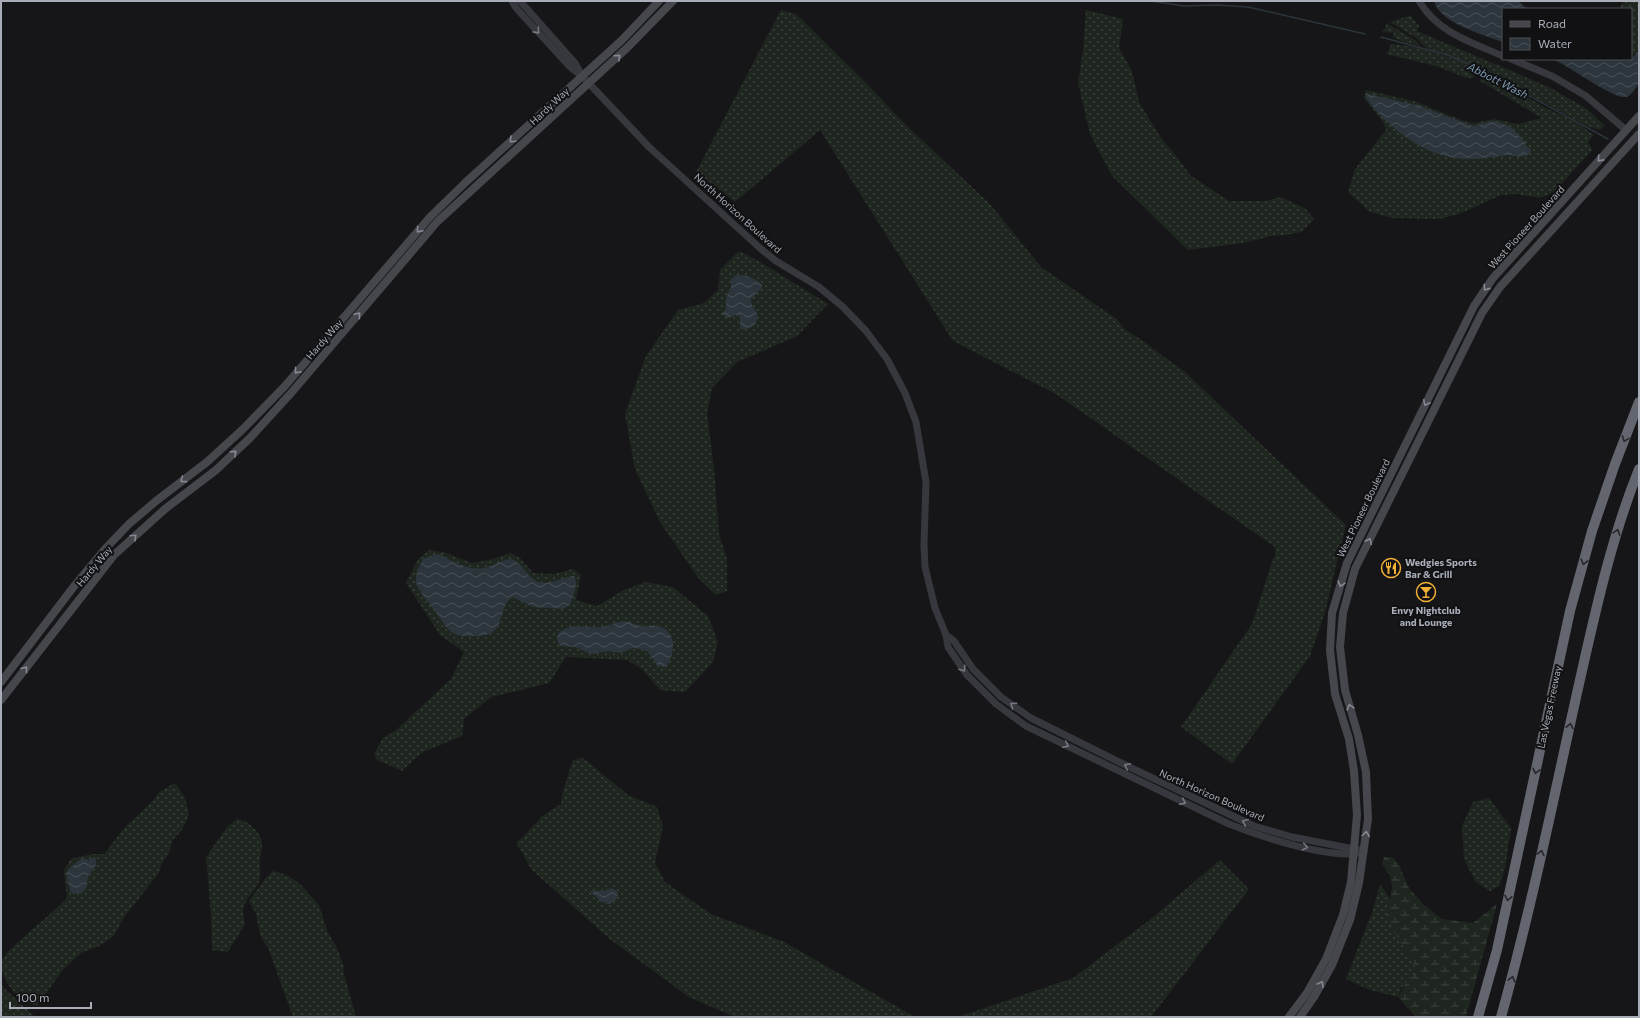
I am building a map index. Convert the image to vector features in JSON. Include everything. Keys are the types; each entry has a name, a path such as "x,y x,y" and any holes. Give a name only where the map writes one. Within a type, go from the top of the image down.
{"highway":[{"name":"Las Vegas Freeway","path":"1478,1017 1497,950 1570,611 1592,531 1615,464 1639,402"},
{"path":"1501,1017 1519,952 1594,617 1616,536 1639,469"}],"main road":[{"name":"Hardy Way","path":"1,682 75,585 105,549 129,524 156,501 207,462 242,430 284,386 430,217 466,182 622,40 659,1"},
{"name":"Hardy Way","path":"1,700 114,555 164,509 216,470 250,438 292,392 437,222 627,48 673,1"},
{"name":"West Pioneer Boulevard","path":"1289,1017 1307,993 1326,959 1343,915 1351,882 1357,816 1354,771 1349,739 1335,694 1330,650 1332,613 1347,563 1474,306 1493,278 1639,116"},
{"path":"1626,130 1638,138"},
{"name":"West Pioneer Boulevard","path":"1300,1017 1314,997 1332,965 1350,920 1359,883 1364,852 1368,819 1366,772 1345,690 1340,648 1342,613 1355,569 1482,313 1500,287 1638,138"}],"street":[{"name":"North Horizon Boulevard","path":"512,1 516,8 570,68 582,76 649,147 761,249 776,261 819,287 843,307 866,331 887,359 905,393 916,422 926,482 924,544 925,567 935,608 946,635 954,640 973,670 1001,697 1030,718 1126,766 1254,826 1354,852 1364,852"},
{"name":"North Horizon Boulevard","path":"520,1 574,63 582,76"},
{"path":"1419,1 1431,18 1451,34 1502,56"},
{"path":"1513,60 1552,76 1586,96 1626,130"}],"green space":[{"path":"1624,1 1639,1 1639,47 1637,52 1632,55 1632,8 1620,8"},
{"path":"781,10 796,14 907,126 990,204 1041,267 1118,320 1124,329 1185,372 1346,525 1325,612 1310,656 1232,764 1181,727 1252,624 1275,556 1275,547 1056,394 953,341 820,130 735,202 696,172"},
{"path":"1086,10 1123,19 1119,48 1132,71 1139,102 1161,138 1191,176 1229,201 1265,201 1281,197 1306,209 1314,219 1301,232 1271,236 1243,243 1188,250 1112,176 1090,134 1078,83 1083,50"},
{"path":"1411,16 1419,26 1417,31 1549,87 1587,109 1605,126 1600,130 1587,126 1474,65 1426,48 1416,38 1390,22"},
{"path":"1386,23 1415,40 1421,46 1404,42 1393,37 1394,33 1382,32 1386,27"},
{"path":"1391,44 1413,47 1435,53 1477,69 1473,78 1467,78 1436,66 1387,54"},
{"path":"1483,72 1544,107 1574,121 1594,135 1588,142 1592,150 1554,192 1540,198 1516,194 1501,195 1459,214 1439,219 1393,218 1370,212 1348,192 1355,169 1386,130 1383,122 1364,98 1366,90 1414,101 1464,121 1473,123 1495,119 1518,124 1542,118 1480,81"},
{"path":"739,251 755,259 828,304 797,336 737,362 712,388 707,413 714,469 719,534 727,559 727,591 716,595 699,579 660,522 635,469 625,414 646,356 678,310 704,303 718,290 720,270"},
{"path":"429,550 444,552 472,563 493,559 511,553 520,558 533,573 554,574 573,569 581,575 576,600 597,606 622,591 645,582 673,587 708,616 718,642 713,662 685,692 660,690 642,669 627,660 566,657 549,683 491,697 464,719 462,736 421,753 402,771 377,760 374,754 383,738 395,731 451,679 464,652 440,635 406,583 418,559"},
{"path":"583,758 628,795 657,807 663,826 655,863 665,882 711,914 784,942 915,1017 735,1017 689,997 611,940 531,869 516,842 523,837 542,816 561,804 563,791 573,760"},
{"path":"175,783 185,798 189,815 182,830 172,841 169,853 161,865 159,873 124,917 114,936 99,946 81,953 62,971 37,1006 29,1003 16,994 7,982 1,960 17,943 67,898 64,870 71,859 92,854 104,854 125,827 153,801 159,792"},
{"path":"1489,798 1511,828 1505,868 1499,886 1490,891 1476,882 1464,859 1462,826 1473,802"},
{"path":"237,819 246,822 254,828 262,841 260,880 245,904 243,914 245,924 228,952 212,950 211,915 206,857 227,827"},
{"path":"1384,857 1392,857 1398,863 1409,888 1423,904 1442,919 1473,923 1497,904 1466,1017 1416,1017 1398,997 1407,980 1418,972 1391,926 1387,913 1392,889 1391,877 1382,864"},
{"path":"1220,860 1249,889 1151,1017 958,1017 1073,978 1152,918"},
{"path":"273,871 284,874 295,880 319,905 328,933 336,946 343,964 344,974 356,1017 293,1017 269,950 260,935 256,914 249,901 264,880"},
{"path":"1380,884 1390,899 1387,913 1418,972 1401,988 1398,997 1370,990 1346,979 1373,910"},
{"path":"1,984 5,989 35,1017 1,1017"}],"water":[{"path":"1434,1 1518,1 1528,8 1502,8 1502,42 1474,32 1453,22 1444,16"},
{"path":"1639,50 1639,81 1635,90 1626,97 1611,93 1554,60 1632,60 1632,58"},
{"path":"1368,94 1420,106 1473,126 1496,121 1511,127 1531,151 1529,154 1523,156 1506,155 1469,159 1449,157 1435,153 1422,147 1396,130 1366,98 1365,96"},
{"path":"737,275 750,277 757,280 762,285 761,289 751,299 752,305 757,314 757,321 753,326 747,329 740,329 740,317 736,315 727,318 722,314 726,308 726,298 731,287 731,279"},
{"path":"437,554 465,566 477,569 510,559 517,562 534,580 538,582 546,583 574,576 576,583 575,590 570,605 563,609 533,607 512,597 505,606 498,627 494,631 480,636 463,636 456,634 447,628 420,592 416,582 417,573 423,559"},
{"path":"624,621 642,626 657,626 664,628 669,632 672,637 673,648 667,666 663,667 657,665 648,652 641,649 633,648 621,653 608,651 591,654 575,647 560,646 558,643 557,636 561,631 571,627 602,627"},
{"path":"95,857 96,865 88,877 86,888 81,893 73,894 67,880 67,871 82,858 88,860"},
{"path":"611,888 617,891 618,894 616,900 609,904 599,901 598,898 590,892 604,891"}],"waterway":[{"name":"Abbott Wash","path":"1151,1 1184,6 1217,5 1248,7 1365,34"},
{"name":"Abbott Wash","path":"1381,37 1447,55 1482,70 1608,139"}],"place":[{"name":"Wedgies Sports Bar & Grill","path":"1391,568"},
{"name":"Envy Nightclub and Lounge","path":"1426,592"}]}
